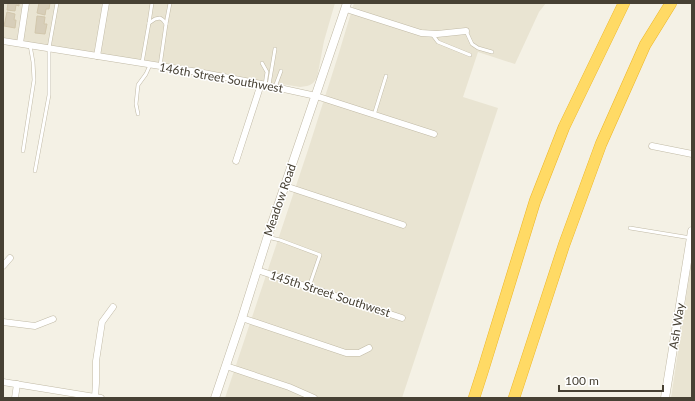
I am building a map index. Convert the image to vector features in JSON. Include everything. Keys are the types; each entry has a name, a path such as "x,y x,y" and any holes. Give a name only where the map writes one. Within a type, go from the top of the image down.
{"highway":[{"path":"474,398 535,200 564,127 624,3"},
{"path":"514,398 564,245 601,144 645,44 671,3"}],"street":[{"path":"20,43 26,3"},
{"path":"97,56 106,3"},
{"path":"347,6 421,33 432,34 466,31"},
{"name":"Meadow Road","path":"215,398 285,186 347,6"},
{"name":"146th Street Southwest","path":"3,41 267,85 316,96 434,134"},
{"path":"236,161 267,85"},
{"path":"652,146 692,154"},
{"path":"285,186 403,225"},
{"name":"Ash Way","path":"665,398 691,234"},
{"path":"3,266 10,258"},
{"name":"145th Street Southwest","path":"257,270 402,318"},
{"path":"3,382 98,398 95,375 102,322 113,307"},
{"path":"242,318 346,353 359,353 369,348"},
{"path":"3,322 35,326 53,319"},
{"path":"226,366 289,386 314,398"},
{"path":"15,398 17,384"}],"lane":[{"path":"35,171 49,95 49,48 57,3"},
{"path":"142,64 152,3"},
{"path":"160,66 170,3"},
{"path":"148,23 160,18 166,24"},
{"path":"466,31 472,44 478,48 492,52"},
{"path":"432,34 438,42 470,55"},
{"path":"23,151 34,80 34,62 30,45"},
{"path":"267,85 275,49"},
{"path":"262,63 267,72 267,85"},
{"path":"138,114 136,104 138,85 146,74 150,65"},
{"path":"267,85 281,71"},
{"path":"374,115 386,76"},
{"path":"630,228 691,234"},
{"path":"268,237 320,255 309,287"}],"shaded area":[{"path":"3,3 335,3 324,41 317,78 310,85 300,87 3,38"},
{"path":"354,3 546,3 539,12 515,64 478,52 463,97 498,108 402,398 225,398 308,150"},
{"path":"692,258 692,398 671,398"}],"building":[{"path":"8,3 19,3 19,6 16,5 15,11 7,10"},
{"path":"39,3 50,3 49,9 46,9 45,15 37,13"},
{"path":"7,12 15,14 15,28 4,26"},
{"path":"37,16 45,17 44,24 47,24 45,34 35,33"}]}
